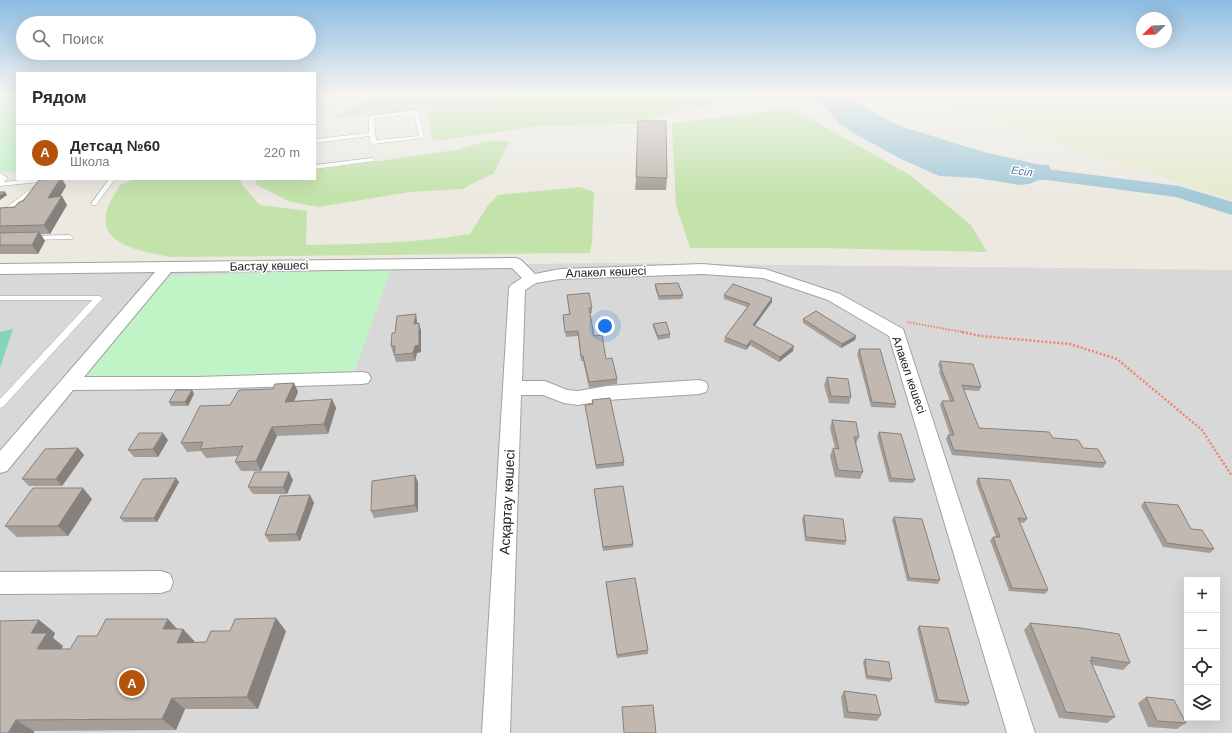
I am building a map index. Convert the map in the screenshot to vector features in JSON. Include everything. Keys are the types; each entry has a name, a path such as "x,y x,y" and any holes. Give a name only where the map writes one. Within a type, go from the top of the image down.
{"street":[{"name":"Бастау көшесі","path":"0,268 167,268 516,263 531,279"},
{"path":"0,465 167,268"},
{"name":"Алакөл көшесі","path":"531,279 560,274 702,268 765,274 834,296 898,333 1021,733"},
{"name":"Асқартау көшесі","path":"496,733 517,288 531,279"},
{"path":"68,384 196,383 362,378"},
{"path":"512,388 545,388 564,396 578,398 607,394 699,387"},
{"path":"0,583 161,582"}],"lane":[{"path":"372,128 373,142 422,136 420,128"},
{"path":"316,141 372,134"},
{"path":"316,167 372,160"},
{"path":"0,175 5,178 0,183"},
{"path":"0,183 36,180"},
{"path":"0,215 47,180"},
{"path":"94,204 111,180"},
{"path":"23,238 69,236"},
{"path":"0,298 99,298 0,405"}],"path":[{"path":"900,321 981,336 1070,344 1117,359 1202,430 1232,476"}],"shaded area":[{"path":"602,263 1232,270 1232,733 0,733 0,270 111,270"}],"green space":[{"path":"0,128 16,128 16,173 0,171"},
{"path":"430,128 524,128 433,141"},
{"path":"672,128 827,128 910,175 971,225 987,252 819,248 690,248 676,205"},
{"path":"1009,128 1232,128 1232,200"},
{"path":"486,141 510,141 494,173 462,189 410,192 319,207 291,202 255,184 257,180 316,180 316,170 456,150"},
{"path":"132,180 240,180 242,185 260,205 307,211 306,245 409,241 470,234 488,205 498,195 580,187 594,192 592,242 590,253 170,257 149,253 127,246 110,234 106,225 106,214 120,185"},
{"path":"391,269 354,373 237,378 83,379 166,276"},
{"path":"13,329 0,368 0,332"}],"water":[{"path":"846,128 907,128 980,151 1036,164 1049,165 1053,179 1039,180 1029,184 1019,185 977,178 939,176 901,159"}],"building":[{"path":"638,128 666,128 667,178 636,177"},
{"path":"39,180 59,180 48,198 62,196 44,225 0,226 0,208 15,207 19,202 23,201"},
{"path":"39,232 32,245 0,245 0,233"},
{"path":"678,283 683,295 659,296 655,284"},
{"path":"733,284 772,298 753,325 794,346 780,357 751,340 747,346 725,337 750,304 724,295"},
{"path":"589,293 592,308 589,308 594,336 602,335 606,359 612,358 617,379 589,382 583,356 581,356 578,331 565,332 563,315 570,314 567,295"},
{"path":"816,311 856,336 842,344 803,319"},
{"path":"416,314 414,324 419,323 419,345 415,346 413,353 394,355 395,346 391,346 392,333 395,333 397,316"},
{"path":"666,322 670,334 658,336 653,324"},
{"path":"859,349 880,349 896,404 872,402"},
{"path":"940,361 973,364 981,387 962,385 979,428 1049,432 1053,438 1078,440 1083,448 1098,449 1106,463 954,450 948,435 954,435 942,401 954,401 941,368"},
{"path":"827,377 848,379 851,397 831,396"},
{"path":"294,383 285,402 332,399 324,424 272,427 256,461 235,462 243,446 200,449 203,442 181,443 200,406 230,405 239,390 273,389 275,384"},
{"path":"176,390 192,390 185,402 169,402"},
{"path":"610,398 624,462 596,465 585,405 593,404 592,400"},
{"path":"832,420 856,422 859,437 854,437 863,472 838,470 833,448 839,449"},
{"path":"879,432 901,434 915,480 891,478"},
{"path":"139,433 163,433 153,449 128,450"},
{"path":"78,448 56,479 22,479 45,449"},
{"path":"255,472 289,472 283,487 248,487"},
{"path":"415,475 415,505 371,511 372,481"},
{"path":"176,478 154,518 120,518 143,479"},
{"path":"978,478 1010,480 1027,519 1018,518 1048,590 1012,588 993,537 1000,537"},
{"path":"623,486 633,544 603,547 594,489"},
{"path":"33,488 83,488 58,526 5,526"},
{"path":"310,495 296,534 265,535 280,496"},
{"path":"1144,502 1178,505 1191,529 1202,530 1214,549 1167,543"},
{"path":"804,515 843,519 846,541 806,537"},
{"path":"894,517 922,519 940,580 909,578"},
{"path":"635,578 648,650 617,655 606,582"},
{"path":"276,618 247,697 172,698 162,719 16,720 8,733 0,733 0,621 39,620 31,633 47,633 37,649 70,649 78,636 97,636 106,619 168,619 163,629 183,629 177,643 206,642 211,631 230,631 235,619"},
{"path":"1030,623 1119,634 1130,663 1091,657 1093,661 1090,660 1115,717 1066,712"},
{"path":"919,626 948,628 969,703 938,700"},
{"path":"865,659 889,662 892,679 867,676"},
{"path":"844,691 876,695 881,715 848,712"},
{"path":"1146,697 1174,700 1186,723 1157,721"},
{"path":"653,705 656,733 624,733 622,707"}],"waterway":[{"name":"Есіл","path":"1016,171 1179,192 1232,209"}],"place":[{"name":"Детсад №60","path":"132,683"}]}
